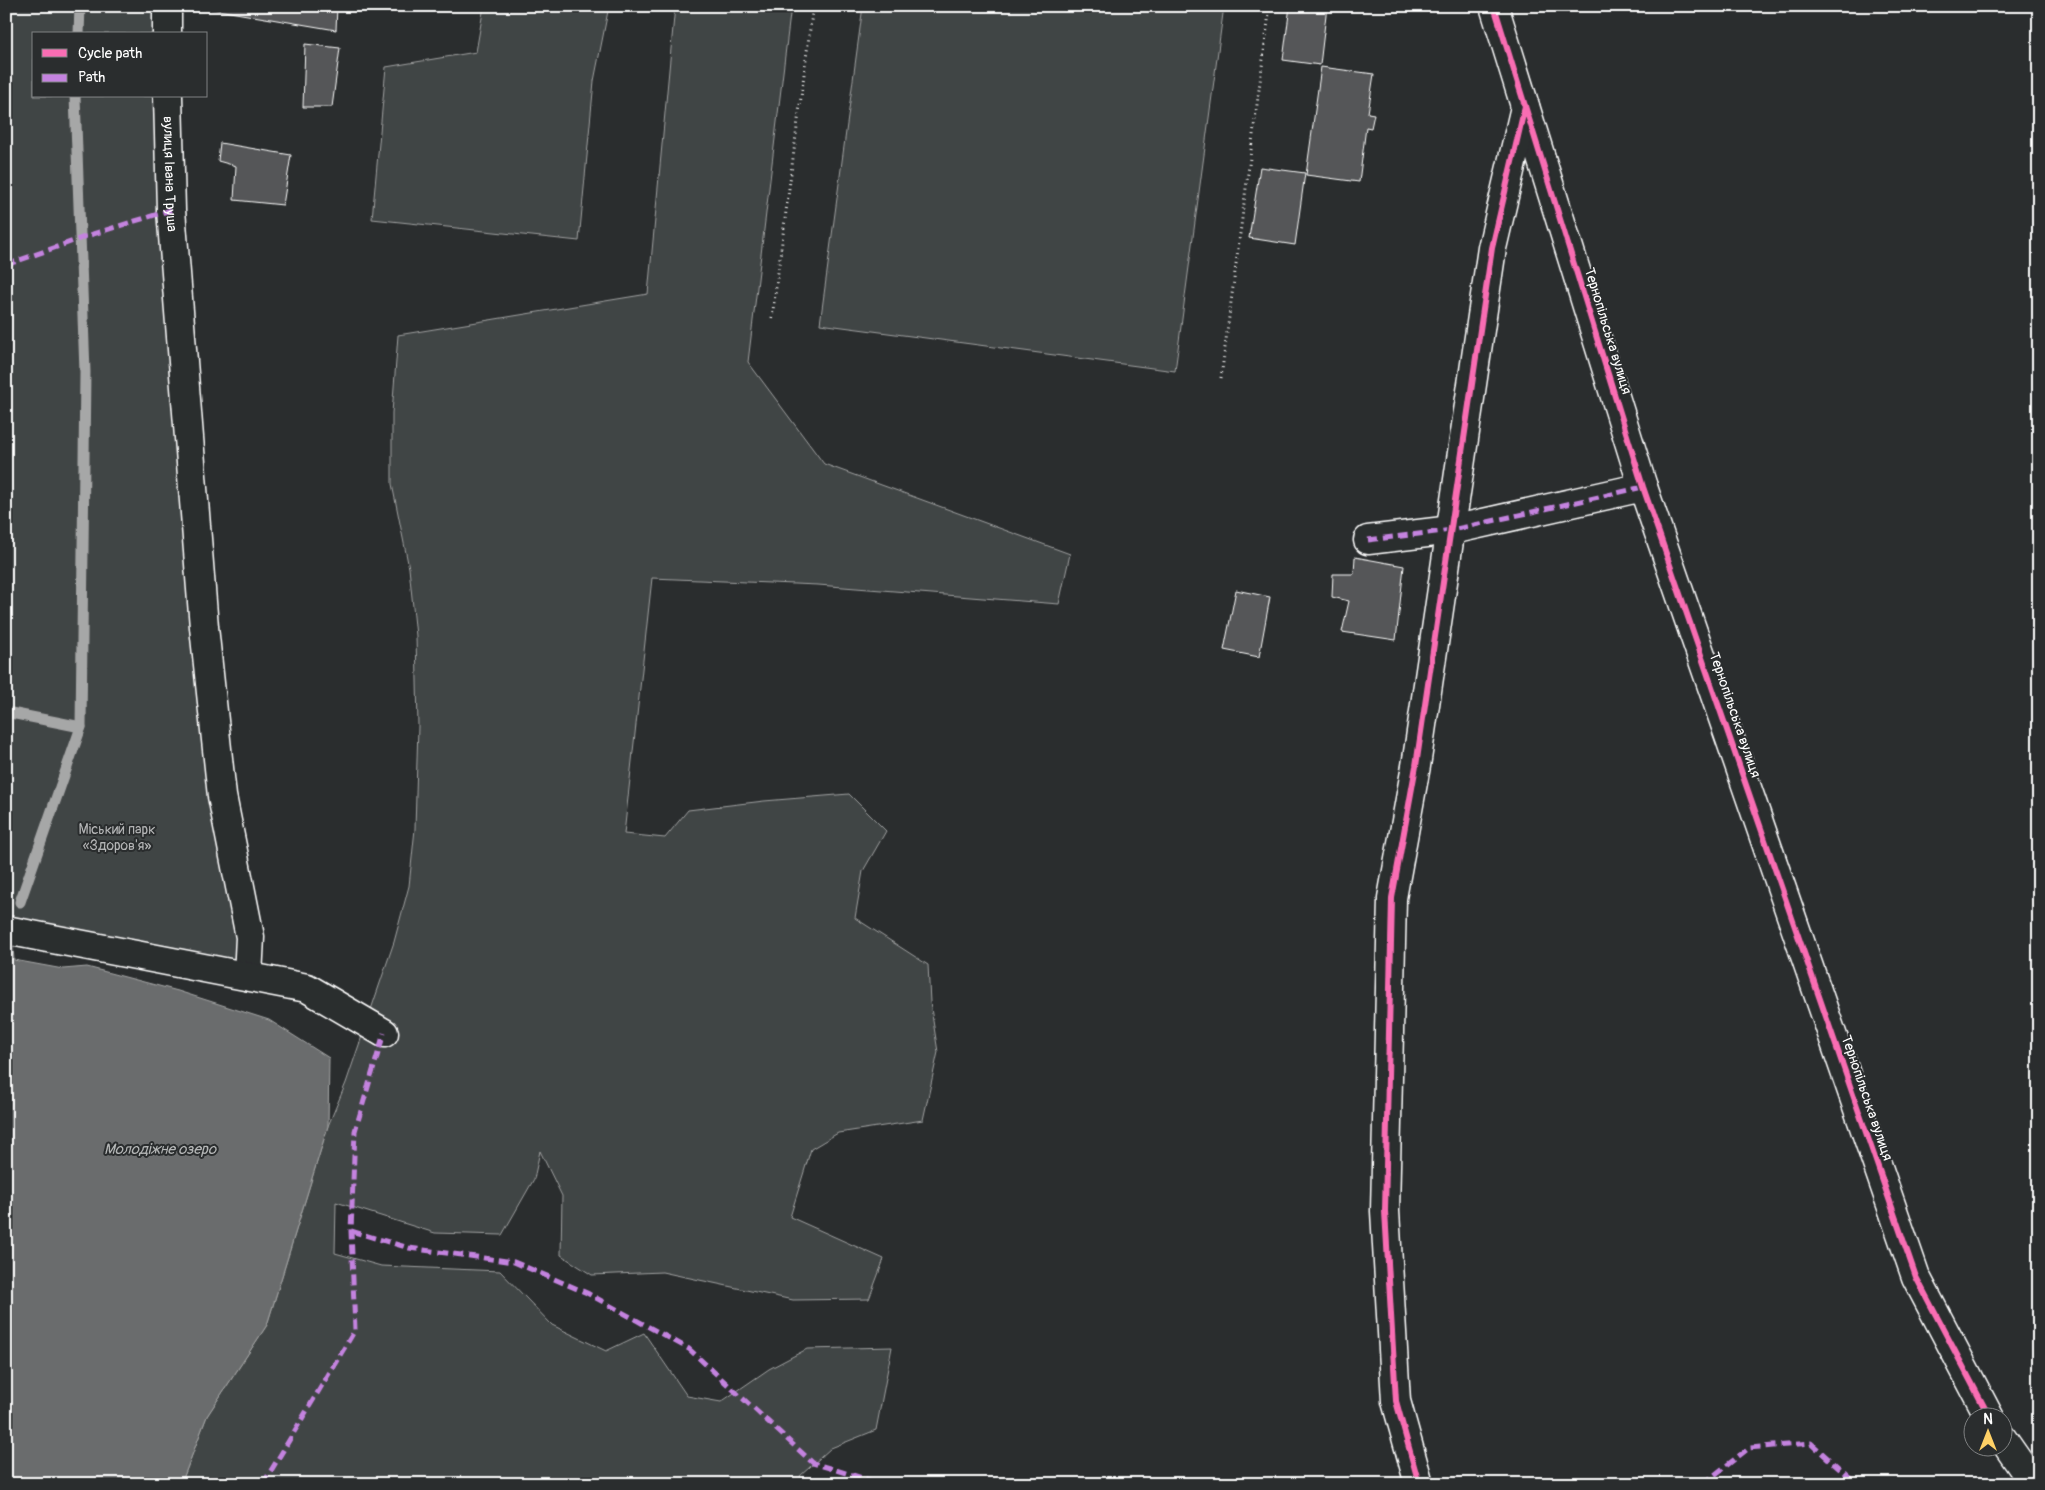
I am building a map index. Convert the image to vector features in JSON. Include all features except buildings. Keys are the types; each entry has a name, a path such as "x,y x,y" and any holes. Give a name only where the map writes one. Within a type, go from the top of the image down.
{"street":[{"path":"167,32 168,6"},
{"name":"Тернопільська вулиця","path":"1494,6 1643,487 1916,1277 1985,1408"},
{"name":"вулиця Івана Труша","path":"168,98 171,210 204,628 222,796 250,938 248,976"},
{"path":"1419,1484 1396,1401 1385,1211 1392,898 1416,766 1492,248 1525,106"},
{"path":"1368,540 1452,530 1643,487"},
{"path":"6,930 307,988 384,1033"},
{"path":"2012,1452 2034,1484"}],"path":[{"path":"772,318 813,6"},
{"path":"1221,378 1270,6"}],"green space":[{"name":"Міський парк «Здоров'я»","path":"6,6 167,6 167,32 32,32 32,98 168,98 248,976 6,930"},
{"path":"484,6 609,6 594,81 579,241 372,219 386,67 476,52"},
{"path":"675,6 791,6 748,362 824,464 1070,554 1059,604 818,585 652,578 624,834 665,838 688,810 849,794 886,831 863,871 855,918 928,965 930,1002 938,1052 923,1120 838,1133 811,1149 790,1217 884,1259 869,1299 793,1300 662,1272 592,1275 561,1255 562,1196 540,1151 534,1179 502,1235 435,1233 336,1202 335,1253 381,1266 500,1271 552,1325 606,1351 644,1333 687,1396 721,1402 769,1369 807,1349 892,1347 876,1430 831,1448 800,1476 804,1484 181,1484 207,1416 267,1325 328,1126 346,1083 394,942 409,886 415,829 418,726 416,636 409,568 392,484 392,413 398,335 648,294"},
{"path":"863,6 1224,6 1175,371 820,324"}],"water":[{"name":"Молодіжне озеро","path":"6,946 13,947 14,960 63,969 87,967 178,991 269,1020 329,1058 328,1126 267,1325 207,1416 181,1484 6,1484"}],"waterway":[{"path":"79,32 80,6"},
{"path":"20,902 81,727 85,372 75,98"},
{"path":"6,712 81,727"}],"marked path":[{"path":"6,265 93,234 171,210"},
{"path":"1368,540 1452,530 1643,487"},
{"path":"263,1484 355,1330 351,1231 355,1131 384,1033"},
{"path":"351,1231 409,1248 514,1262 587,1293 689,1349 813,1463 882,1484"},
{"path":"1703,1484 1749,1448 1811,1443 1856,1484"}],"cycle path":[{"path":"1494,6 1643,487 1916,1277 1985,1408"},
{"path":"1419,1484 1396,1401 1385,1211 1392,898 1416,766 1492,248 1525,106"}]}
